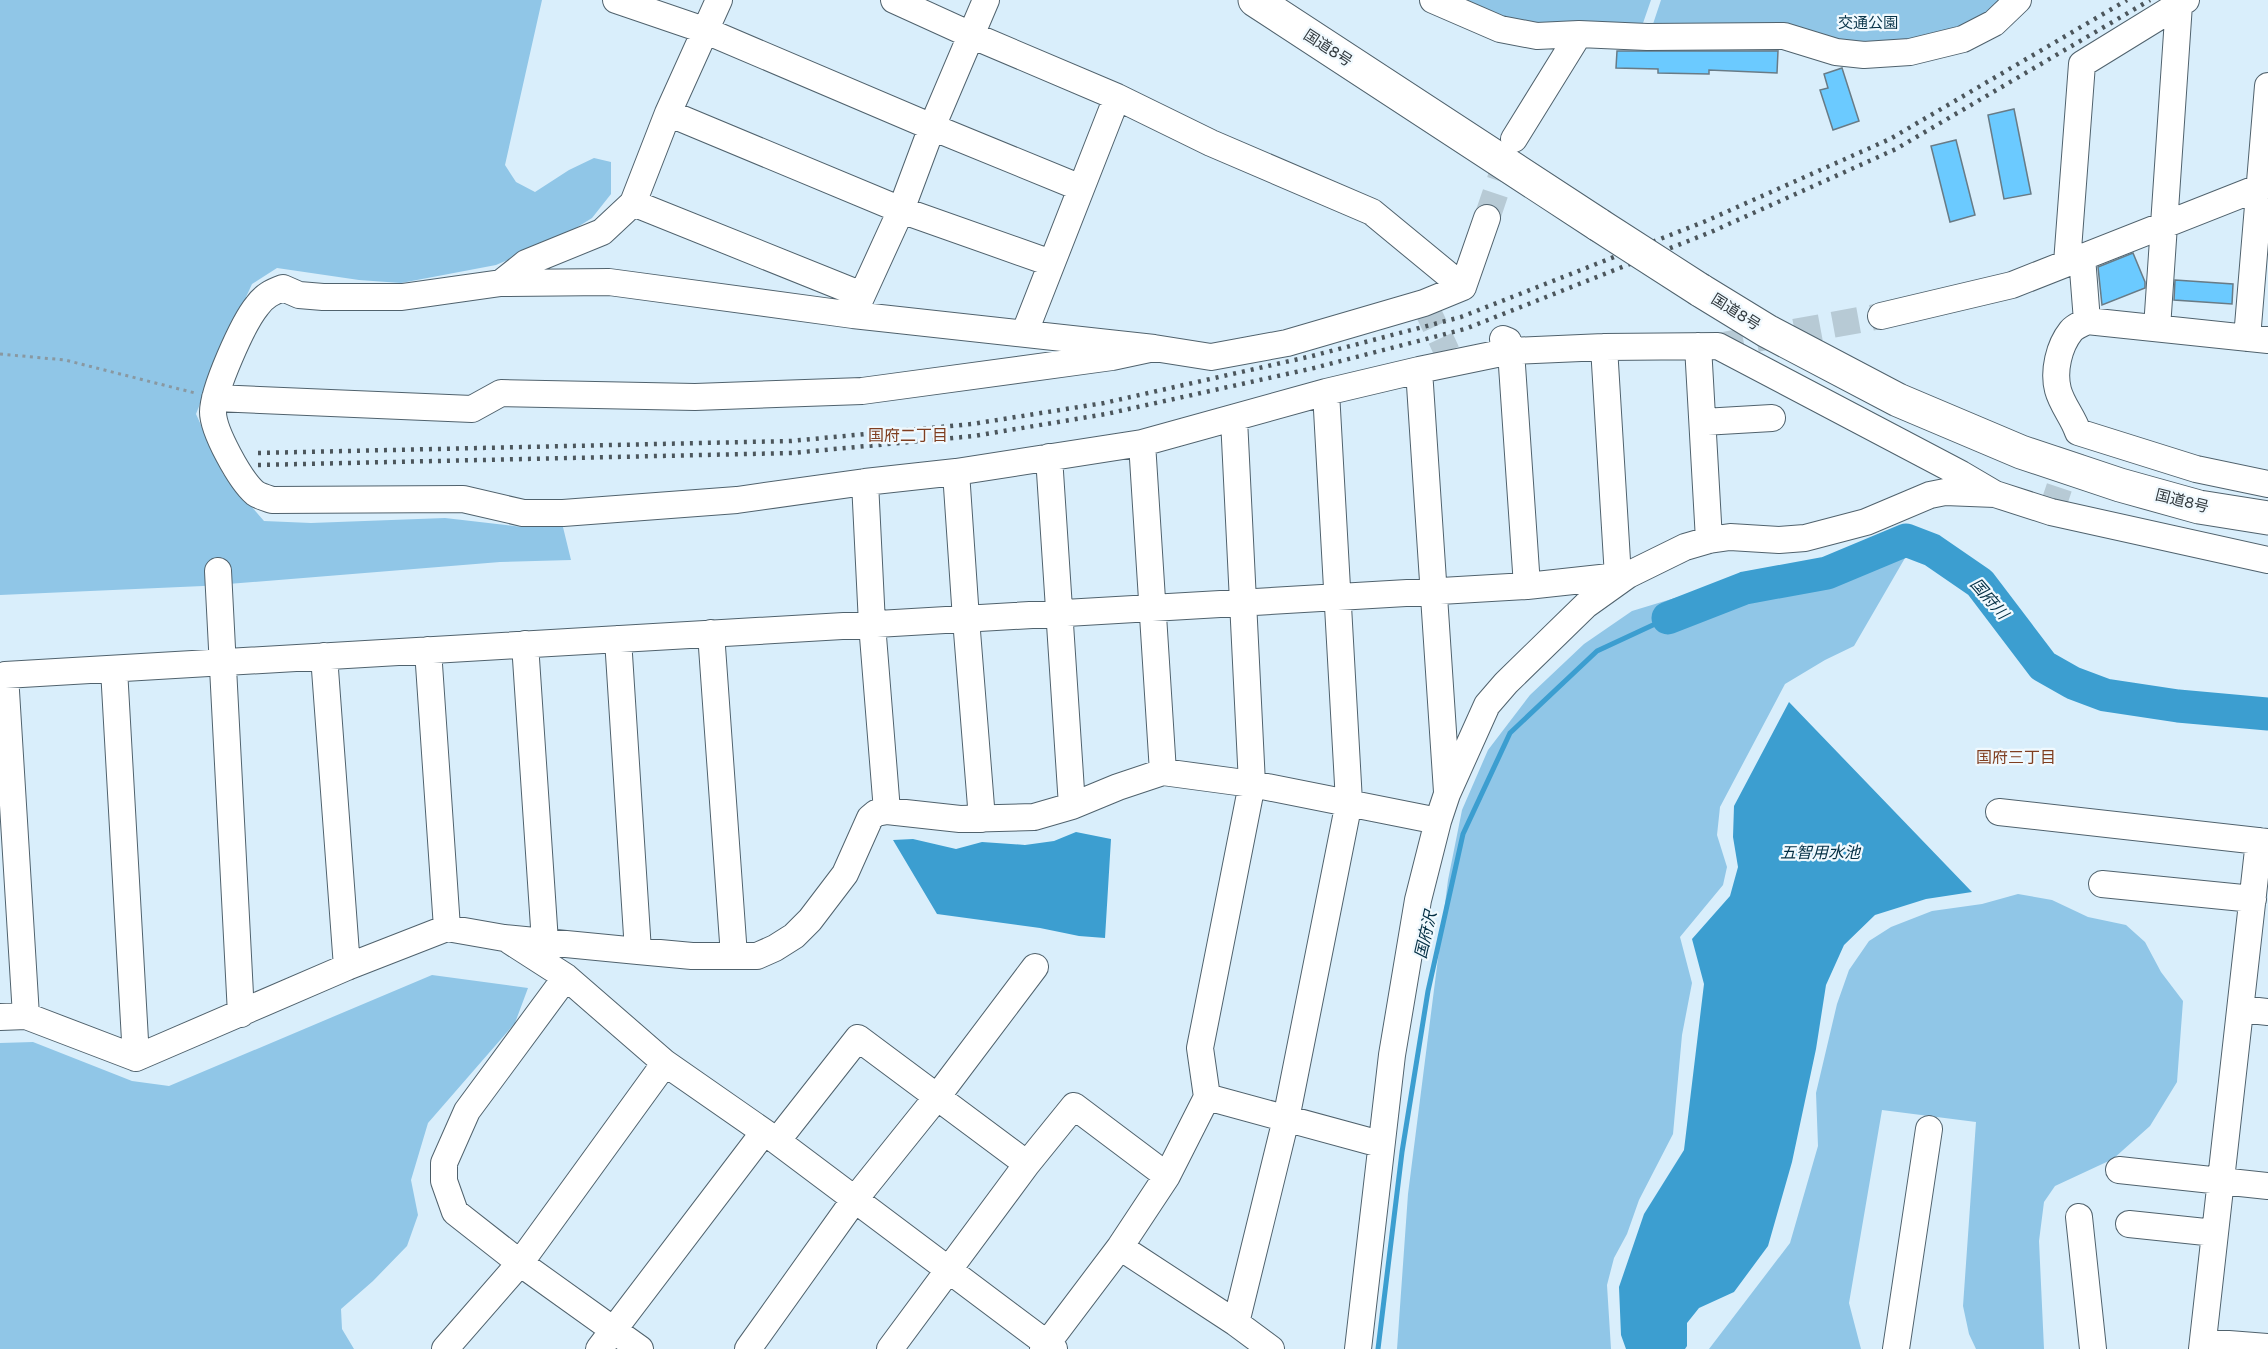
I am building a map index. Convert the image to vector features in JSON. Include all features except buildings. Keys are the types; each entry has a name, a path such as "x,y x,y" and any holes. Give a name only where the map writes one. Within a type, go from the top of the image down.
{"highway":[{"name":"国道8号","path":"1255,0 1767,332 1899,400 2021,452 2120,485 2199,507 2268,518"}],"street":[{"path":"616,0 704,30 1081,188"},
{"path":"501,283 526,263 602,232 633,204 668,113 719,0"},
{"path":"894,0 1117,97 1211,143 1372,212 1463,287"},
{"path":"857,305 901,210 932,127 986,0"},
{"path":"1433,0 1500,29 1537,36 1578,34 1647,37 1784,36 1864,55 1910,52 1955,41 1985,30 2018,0"},
{"path":"2157,328 2163,225 2183,2"},
{"path":"2087,321 2074,260 2082,64 2183,2"},
{"path":"1514,139 1578,34"},
{"path":"2268,86 2257,339 2087,321 2073,329 2066,339 2061,351 2056,381 2078,432 2196,469 2268,484"},
{"path":"1028,324 1117,97"},
{"path":"668,113 901,210 1052,263"},
{"path":"1881,316 2012,285 2264,186"},
{"path":"633,204 857,305"},
{"path":"1486,218 1463,287 1424,303 1287,343 1210,357 857,305 609,282 501,283 402,297 323,297 299,294 283,288 269,293 244,325 215,398 213,414 231,458 246,482 256,494 272,500 463,499 523,513 563,513 737,500 956,472 1142,443 1326,392 1511,351 1708,346 1961,474 1995,494 2051,512 2268,561"},
{"path":"1446,352 1501,339 1508,341 1511,351 1527,586"},
{"path":"1708,346 1703,422 1709,540"},
{"path":"1604,347 1623,576"},
{"path":"215,398 472,409 501,393 695,397 862,391 1112,357 1154,348"},
{"path":"1419,370 1447,794"},
{"path":"1236,1323 1286,1119 1348,802 1326,392"},
{"path":"1703,422 1772,418"},
{"path":"504,938 566,977 665,1063 855,1199 1048,1347 1120,1247 1167,1176 1207,1097 1200,1048 1252,784 1234,419"},
{"path":"1142,443 1163,772"},
{"path":"1049,457 1072,806"},
{"path":"956,472 982,819"},
{"path":"865,482 872,624 887,811"},
{"path":"1358,1349 1380,1144 1418,900 1447,794 1487,705 1506,683 1587,605 1623,576 1668,555 1709,540 1730,537 1779,540 1805,538 1875,519 1930,495 1957,491 1995,494"},
{"path":"218,571 242,1014"},
{"path":"26,1016 5,675 1527,586 1623,576"},
{"path":"711,633 734,956"},
{"path":"618,639 639,951"},
{"path":"525,644 545,942"},
{"path":"428,650 447,928"},
{"path":"324,656 347,967"},
{"path":"114,669 136,1058"},
{"path":"0,1017 26,1016 136,1058 347,967 447,928 504,938 692,956 757,956 776,948 794,936 810,920 845,874 870,818 876,813 887,811 960,819 1034,817 1072,806 1163,772 1252,784 1438,821"},
{"path":"1999,812 2263,841 2253,899 2202,1345 2256,1347"},
{"path":"2102,884 2253,899"},
{"path":"748,1349 855,1199 937,1098 1035,967"},
{"path":"566,977 467,1111 444,1163 444,1181 455,1212 520,1263 607,1339 640,1349"},
{"path":"2241,1009 2268,1012"},
{"path":"607,1339 771,1137 858,1038 1027,1164"},
{"path":"445,1349 520,1263 665,1063"},
{"path":"1207,1097 1380,1144"},
{"path":"890,1349 1027,1164 1074,1106 1167,1176"},
{"path":"1896,1349 1929,1129"},
{"path":"2119,1170 2268,1186"},
{"path":"2079,1217 2094,1349"},
{"path":"2129,1224 2215,1233"},
{"path":"1120,1247 1236,1323 1270,1349"}],"path":[{"path":"0,354 65,360 215,398"}],"green space":[{"path":"0,0 542,0 505,165 516,182 535,192 569,170 594,158 611,162 611,194 592,218 560,238 496,265 401,283 359,280 277,268 252,284 215,365 196,414 223,474 264,521 311,523 445,518 522,527 562,523 571,560 500,562 203,586 0,595"},
{"path":"1459,0 1651,0 1642,26 1548,24 1511,20"},
{"name":"交通公園","path":"1661,0 2006,0 1979,24 1890,44 1651,30"},
{"path":"1877,549 1893,552 1905,558 1854,646 1785,684 1720,807 1717,835 1727,867 1723,885 1680,937 1692,983 1682,1035 1673,1134 1639,1200 1627,1234 1614,1258 1607,1285 1611,1349 1397,1349 1408,1194 1448,880 1462,810 1488,750 1530,695 1584,644 1632,611 1688,594 1768,579 1814,564"},
{"path":"2018,894 2052,900 2088,917 2126,925 2145,942 2161,972 2183,1001 2177,1082 2150,1126 2113,1159 2055,1186 2044,1202 2039,1241 2044,1349 1976,1349 1969,1334 1963,1306 1976,1122 1882,1110 1849,1303 1861,1349 1709,1349 1790,1243 1818,1146 1816,1093 1837,1004 1849,970 1869,941 1891,927 1932,911 1982,904"},
{"path":"432,975 528,988 515,1023 428,1123 411,1180 418,1215 407,1246 373,1281 341,1309 342,1329 354,1349 0,1349 0,1043 33,1042 132,1081 169,1086"}],"water":[{"name":"五智用水池","path":"1789,702 1972,892 1926,899 1875,915 1844,945 1826,985 1816,1049 1792,1162 1768,1246 1734,1292 1699,1308 1687,1323 1685,1349 1626,1349 1621,1335 1619,1287 1644,1214 1684,1150 1704,984 1692,939 1730,896 1738,867 1733,837 1734,806"},
{"path":"1076,832 1111,839 1105,938 937,914 893,840 913,839 956,849 982,842 1025,845 1054,841"}],"waterway":[{"name":"国府川","path":"1668,618 1745,588 1827,573 1906,540 1932,550 1980,583 2043,666 2073,683 2105,695 2178,706 2268,714"},
{"name":"国府沢","path":"1378,1349 1402,1152 1428,991 1463,834 1510,733 1597,651 1668,618"}],"tunnel":[{"path":"1487,218 1511,147"},
{"path":"1424,303 1447,352"},
{"path":"1718,346 1881,316"},
{"path":"2051,512 2078,432"}],"railway":[{"path":"258,453 791,441 972,424 1104,403 1312,356 1461,317 1706,221 1890,139 2127,0"},
{"path":"258,465 792,453 974,436 1106,414 1314,368 1465,329 1711,232 1896,149 2150,0"}],"district":[{"name":"国府二丁目","path":"908,436"},
{"name":"国府三丁目","path":"2016,758"}]}
